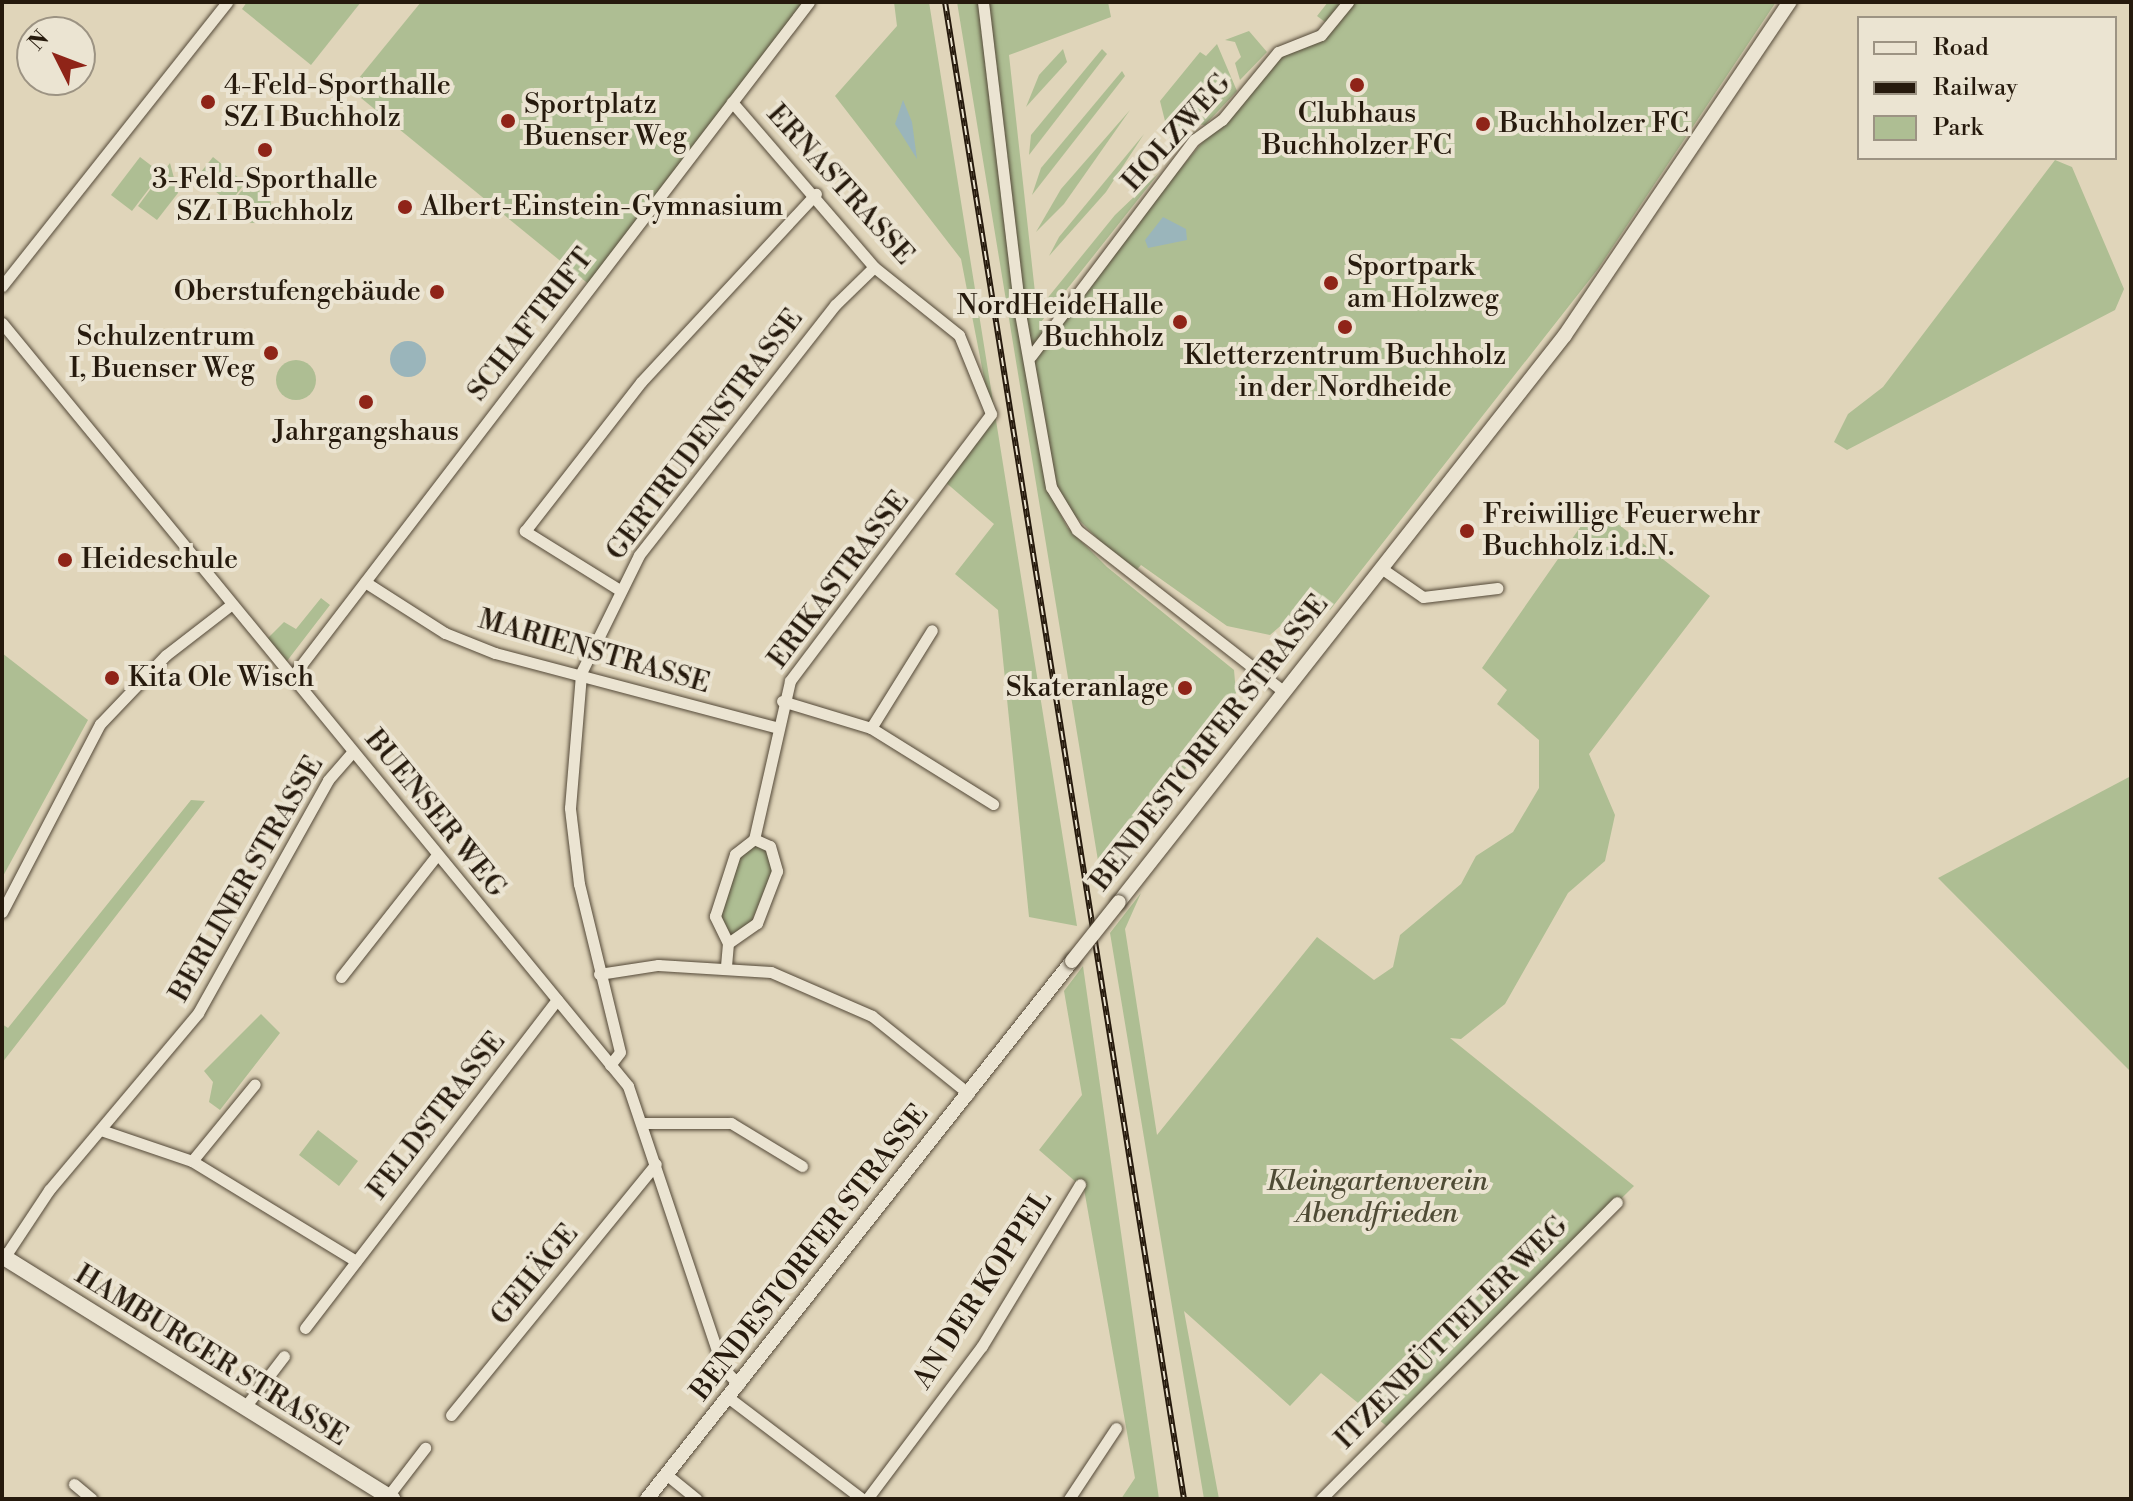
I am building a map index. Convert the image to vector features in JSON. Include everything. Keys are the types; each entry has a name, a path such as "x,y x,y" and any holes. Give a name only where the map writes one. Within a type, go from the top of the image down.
{"main road":[{"name":"HAMBURGER STRASSE","path":"3,1257 390,1498"}],"street":[{"path":"2,286 227,2"},
{"name":"SCHAFTRIFT","path":"292,677 809,2"},
{"path":"983,2 1020,313 1031,356 1051,487 1077,530 1283,691"},
{"name":"HOLZWEG","path":"1031,356 1194,140 1222,120 1278,52 1321,35 1348,2"},
{"name":"BENDESTORFER STRASSE","path":"647,1499 1565,335 1790,2"},
{"name":"ERNASTRASSE","path":"732,102 816,194 874,267 959,335 991,414"},
{"path":"618,589 525,531 641,382 816,194"},
{"name":"GERTRUDENSTRASSE","path":"610,1065 620,1052 599,974 570,808 581,673 618,589 825,316 874,267"},
{"name":"BUENSER WEG","path":"2,323 610,1065 643,1123 723,1368 739,1385"},
{"name":"ERIKASTRASSE","path":"726,966 728,943 716,926 723,882 741,844 754,839 782,701 803,662 991,414"},
{"path":"1381,568 1423,597 1497,588"},
{"name":"MARIENSTRASSE","path":"365,582 445,633 776,727"},
{"path":"2,912 100,724 166,655 232,604"},
{"path":"871,728 932,630"},
{"path":"782,701 871,728 993,804"},
{"name":"BERLINER STRASSE","path":"3,1257 101,1130 198,1013 328,780 353,751"},
{"path":"728,943 745,938 757,923 777,871 770,846 754,839"},
{"path":"341,977 437,855"},
{"path":"599,974 726,966 771,972 872,1016 969,1094"},
{"name":"FELDSTRASSE","path":"305,1328 557,1000"},
{"path":"192,1161 255,1084"},
{"path":"643,1123 731,1123 802,1166"},
{"path":"101,1130 192,1161 356,1261"},
{"name":"GEHÄGE","path":"451,1415 656,1164"},
{"name":"AN DER KOPPEL","path":"865,1499 982,1346 1080,1184"},
{"name":"ITZENBÜTTELER WEG","path":"1321,1499 1617,1202"},
{"path":"245,1407 284,1356"},
{"path":"729,1398 865,1499"},
{"path":"1069,1499 1116,1428"},
{"path":"390,1498 425,1448"},
{"path":"667,1475 697,1499"},
{"path":"74,1484 92,1499"}],"green space":[{"path":"247,2 361,2 311,65 242,9"},
{"path":"421,2 809,2 591,286 350,89"},
{"path":"894,2 929,2 1077,926 1029,917 998,610 955,574 994,524 944,481 991,414 961,259 835,96 897,26"},
{"name":"Sportpark am Holzweg","path":"957,2 1108,2 1111,17 1009,55 1037,311 1115,215 1159,173 1041,322 1044,331 1278,52 1329,25 1317,16 1328,2 1776,2 1598,269 1330,610 1315,596 1270,635 1227,626 1141,565 1133,574 1047,488 1067,527 1107,567 1234,670 1236,693 1218,723 1102,885"},
{"path":"1249,31 1267,52 1240,80 1235,63 1241,57 1235,42 1225,40"},
{"path":"1217,44 1237,91 1205,125 1185,123 1173,153 1160,101 1200,52 1206,56"},
{"path":"1063,49 1067,62 1026,107 1039,75"},
{"path":"1102,49 1107,54 1029,155 1031,135"},
{"path":"1122,71 1125,76 1032,195 1041,168"},
{"path":"1130,110 1064,204 1036,232 1061,189"},
{"path":"1144,134 1106,192 1049,256 1059,237"},
{"path":"140,157 161,173 132,211 111,195"},
{"path":"213,157 245,183 230,203 197,177"},
{"path":"2055,160 2072,167 2124,289 2115,310 1847,450 1834,442 1848,414 1883,387"},
{"path":"170,163 178,193 157,220 138,206"},
{"path":"253,187 266,192 271,205 266,218 253,223 240,218 235,205 240,192"},
{"path":"296,360 310,366 316,380 310,394 296,400 282,394 276,380 282,366"},
{"name":"Kleingartenverein Abendfrieden","path":"1595,506 1710,596 1589,754 1615,815 1605,861 1568,893 1505,1004 1461,1039 1450,1038 1634,1186 1389,1428 1321,1373 1290,1406 1184,1311 1219,1499 1204,1499 1110,933 1141,893 1125,929 1157,1135 1317,937 1374,980 1393,967 1400,935 1461,884 1476,856 1513,832 1539,788 1539,740 1497,704 1507,690 1482,668"},
{"path":"321,598 330,605 287,661 267,639 284,622 296,629"},
{"path":"2,653 88,720 2,878"},
{"path":"2131,776 2131,1072 1938,878"},
{"path":"191,800 205,801 2,1063 2,1024 8,1028"},
{"path":"754,839 777,859 745,938 719,934 723,882 735,854"},
{"path":"1083,966 1159,1499 1121,1499 1135,1478 1084,1189 1039,1150 1082,1095 1064,991"},
{"path":"261,1014 280,1033 220,1110 209,1102 213,1082 204,1071"},
{"path":"318,1130 358,1161 339,1186 299,1155"}],"water":[{"path":"903,100 912,122 917,159 895,124"},
{"path":"1163,217 1186,229 1187,240 1148,248 1145,240"},
{"path":"408,341 421,346 426,359 421,372 408,377 395,372 390,359 395,346"}],"railway":[{"path":"945,2 1184,1499"}],"place":[{"name":"Clubhaus Buchholzer FC","path":"1357,85"},
{"name":"4-Feld-Sporthalle SZ I Buchholz","path":"208,102"},
{"name":"Sportplatz Buenser Weg","path":"508,121"},
{"name":"Buchholzer FC","path":"1483,124"},
{"name":"3-Feld-Sporthalle SZ I Buchholz","path":"265,150"},
{"name":"Albert-Einstein-Gymnasium","path":"405,207"},
{"name":"Sportpark am Holzweg","path":"1331,283"},
{"name":"Oberstufengebäude","path":"437,292"},
{"name":"NordHeideHalle Buchholz","path":"1180,322"},
{"name":"Kletterzentrum Buchholz in der Nordheide","path":"1345,327"},
{"name":"Schulzentrum I, Buenser Weg","path":"271,353"},
{"name":"Jahrgangshaus","path":"366,402"},
{"name":"Freiwillige Feuerwehr Buchholz i.d.N.","path":"1467,531"},
{"name":"Heideschule","path":"65,560"},
{"name":"Kita Ole Wisch","path":"112,678"},
{"name":"Skateranlage","path":"1185,688"}]}
